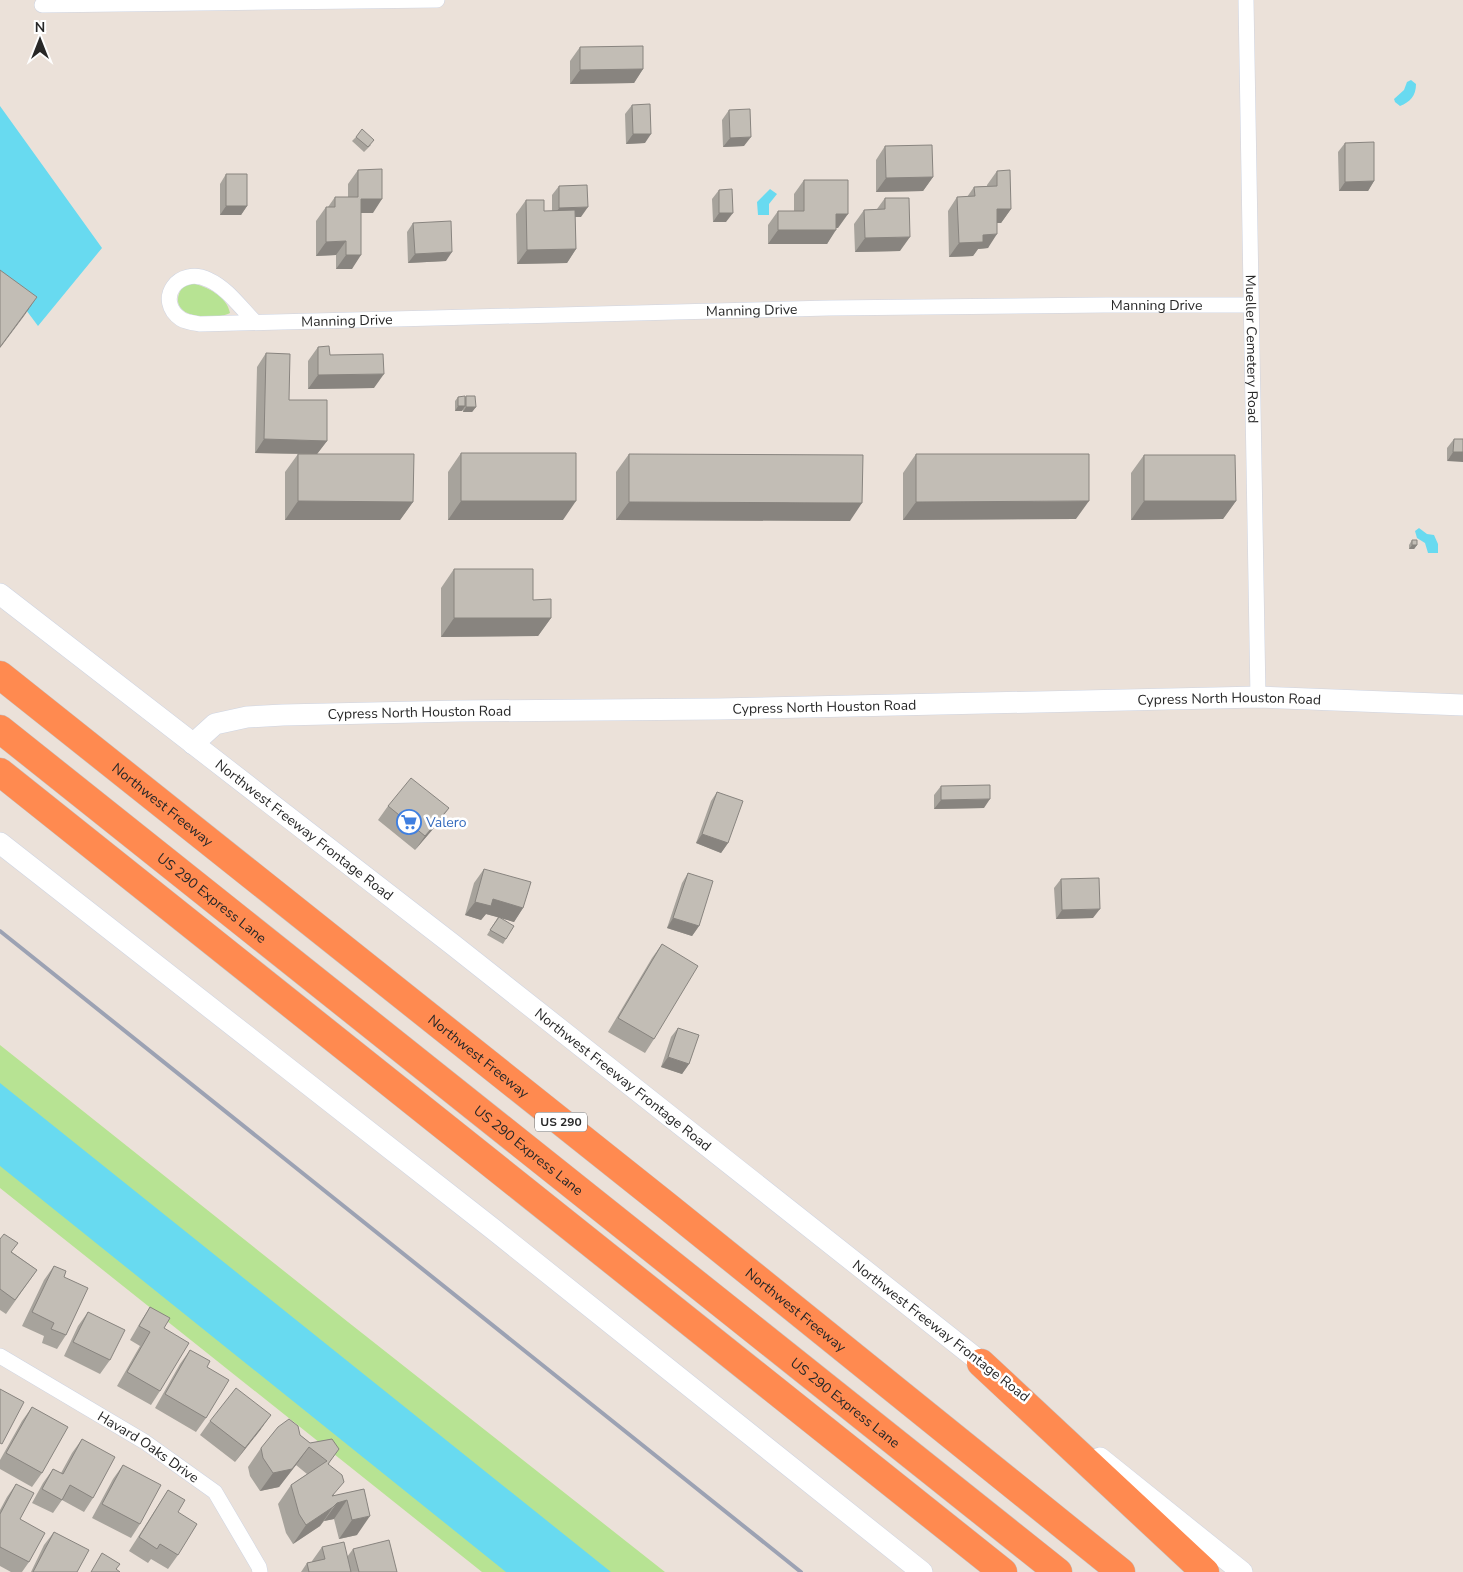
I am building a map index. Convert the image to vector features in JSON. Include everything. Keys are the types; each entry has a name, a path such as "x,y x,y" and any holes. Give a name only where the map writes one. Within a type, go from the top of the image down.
{"highway":[{"name":"Northwest Freeway","path":"0,675 660,1200 1121,1572"},
{"name":"US 290 Express Lane","path":"0,729 1058,1572"},
{"path":"0,772 1003,1572"},
{"path":"981,1363 1205,1572"}],"main road":[{"name":"Northwest Freeway Frontage Road","path":"0,594 445,939 1242,1572"},
{"name":"Cypress North Houston Road","path":"194,744 215,724 255,716 1258,698 1463,705"},
{"path":"0,843 486,1223 922,1572"}],"street":[{"path":"42,5 437,0"},
{"name":"Mueller Cemetery Road","path":"1246,0 1258,698"},
{"name":"Manning Drive","path":"255,322 222,289 209,280 192,276 178,280 170,293 170,308 182,320 200,324 830,308 1250,305"},
{"name":"Havard Oaks Drive","path":"0,1356 145,1442 216,1492 259,1566 260,1572"}],"green space":[{"path":"192,283 204,287 221,297 230,313 222,316 202,317 184,311 179,305 178,297 183,286"},
{"path":"0,1045 665,1572 482,1572 0,1188"}],"water":[{"path":"1411,80 1416,84 1414,95 1407,103 1400,106 1394,99 1404,90 1407,82"},
{"path":"0,106 102,248 38,326 0,275"},
{"path":"770,189 777,194 769,204 769,215 758,215 757,202"},
{"path":"1419,528 1427,534 1434,535 1438,544 1438,553 1428,553 1425,543 1417,538 1415,531"},
{"path":"0,1083 611,1572 506,1572 0,1166"}],"building":[{"path":"643,46 643,69 580,70 580,47"},
{"path":"650,104 651,134 633,134 632,105"},
{"path":"750,109 751,137 730,138 729,110"},
{"path":"362,129 374,140 368,147 356,137"},
{"path":"1374,142 1374,181 1345,182 1345,143"},
{"path":"932,145 933,177 886,178 885,146"},
{"path":"382,169 382,199 361,199 361,255 346,255 346,241 326,242 326,207 335,207 335,197 358,197 358,170"},
{"path":"1010,170 1011,209 997,209 997,234 983,235 983,242 959,243 957,197 975,196 974,187 997,186 997,171"},
{"path":"226,174 247,174 247,206 226,206"},
{"path":"804,180 848,180 848,214 836,214 836,230 778,230 778,211 804,211"},
{"path":"587,185 588,207 559,208 559,186"},
{"path":"732,189 733,213 719,213 719,190"},
{"path":"885,198 909,198 910,237 865,238 864,210 885,209"},
{"path":"526,200 544,200 544,211 575,210 576,249 527,250"},
{"path":"451,221 452,252 415,254 413,223"},
{"path":"0,270 37,297 0,347"},
{"path":"329,346 330,355 383,354 384,374 318,375 318,347"},
{"path":"266,353 290,354 289,400 327,400 327,441 264,439"},
{"path":"465,396 465,406 458,406 458,397"},
{"path":"466,396 475,396 476,407 466,407"},
{"path":"1454,439 1463,439 1463,452 1453,452"},
{"path":"461,453 576,453 576,501 461,501"},
{"path":"298,454 414,454 413,502 298,501"},
{"path":"629,454 863,455 862,503 629,502"},
{"path":"916,454 1089,454 1089,501 916,502"},
{"path":"1144,455 1235,455 1236,501 1144,501"},
{"path":"1412,540 1417,540 1417,545 1412,545"},
{"path":"454,569 533,569 533,600 551,599 551,618 454,618"},
{"path":"411,778 449,808 425,836 388,806"},
{"path":"990,785 990,799 941,800 941,786"},
{"path":"717,792 743,801 728,843 702,834"},
{"path":"484,869 531,882 523,908 493,899 491,906 475,902"},
{"path":"688,873 713,881 699,926 673,918"},
{"path":"1099,878 1100,909 1062,910 1061,879"},
{"path":"499,917 514,926 506,939 490,930"},
{"path":"662,944 698,966 654,1039 618,1018"},
{"path":"678,1028 699,1035 689,1064 668,1057"},
{"path":"4,1234 18,1243 11,1252 37,1270 15,1300 0,1289 0,1239"},
{"path":"54,1266 66,1271 64,1277 88,1288 66,1335 51,1329 54,1323 32,1312"},
{"path":"150,1307 170,1318 164,1328 189,1343 160,1391 127,1372 150,1332 139,1326"},
{"path":"88,1312 125,1330 110,1360 73,1342"},
{"path":"190,1350 210,1361 207,1367 229,1380 206,1418 165,1394"},
{"path":"236,1388 271,1415 245,1448 210,1421"},
{"path":"0,1389 24,1402 2,1444 0,1443"},
{"path":"32,1407 68,1427 42,1473 6,1453"},
{"path":"289,1419 298,1426 300,1435 310,1443 332,1439 339,1449 328,1464 342,1475 344,1482 332,1496 364,1489 370,1516 352,1520 347,1500 337,1503 306,1525 299,1514 291,1485 327,1461 309,1447 292,1469 273,1473 263,1458 261,1448 278,1427"},
{"path":"82,1439 115,1457 93,1498 70,1485 62,1500 42,1489 53,1469 63,1474"},
{"path":"123,1465 161,1485 140,1524 102,1504"},
{"path":"16,1484 34,1493 20,1519 45,1533 29,1562 0,1547 0,1514"},
{"path":"168,1490 185,1500 178,1512 197,1524 178,1555 160,1544 157,1549 139,1537"},
{"path":"54,1532 89,1550 77,1572 33,1572"},
{"path":"389,1540 397,1572 359,1572 353,1549"},
{"path":"344,1542 351,1572 309,1572 307,1563 325,1559 322,1547"},
{"path":"102,1553 120,1564 116,1569 120,1572 91,1572"}],"railway":[{"path":"0,931 801,1572"}],"place":[{"name":"Valero","path":"409,822"}]}
